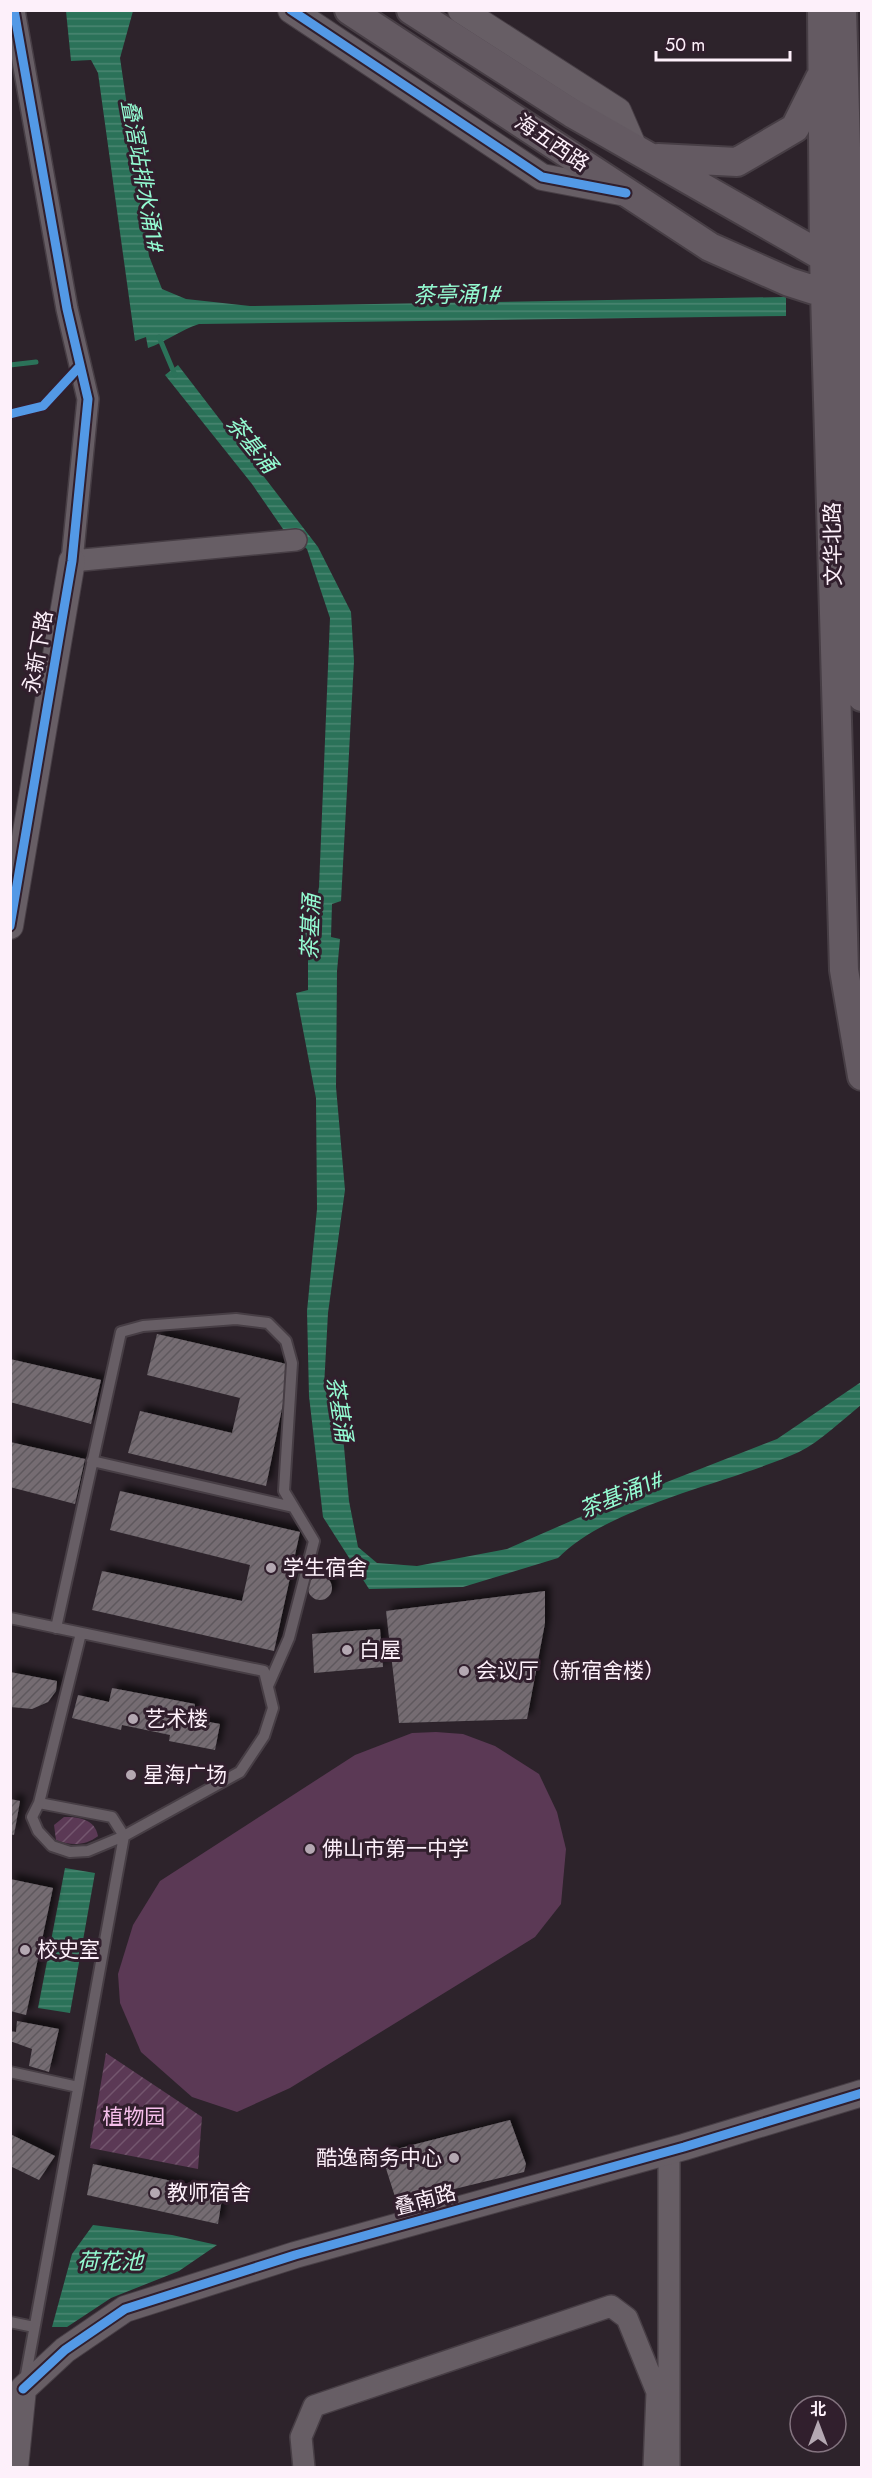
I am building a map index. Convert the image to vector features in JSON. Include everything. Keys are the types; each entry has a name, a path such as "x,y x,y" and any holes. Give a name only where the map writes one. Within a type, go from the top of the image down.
{"main road":[{"name":"海五西路","path":"349,10 710,247 843,309"},
{"name":"海五西路","path":"411,10 572,113 845,261"},
{"name":"文华北路","path":"822,10 823,73 845,261"},
{"name":"文华北路","path":"842,10 845,261 843,309 844,970 861,1076"},
{"path":"642,152 736,162 795,128 823,73"},
{"name":"文华北路","path":"843,309 861,697"}],"street":[{"path":"14,10 66,309 88,399 72,561 296,540"},
{"path":"291,10 542,177 626,193"},
{"path":"461,10 618,111 642,152"},
{"name":"永新下路","path":"10,926 72,561"},
{"name":"叠南路","path":"17,2388 65,2350 125,2309 295,2255 669,2151 861,2093"},
{"path":"669,2151 669,2468"},
{"path":"304,2468 301,2437 314,2406 611,2306 627,2318 657,2392 654,2468"},
{"path":"15,2468 17,2388"}],"lane":[{"path":"56,1628 121,1332 143,1326 236,1319 268,1323 286,1341 292,1363 284,1491 314,1541 289,1638 268,1686"},
{"path":"92,1461 293,1508"},
{"path":"10,1618 264,1671 268,1686 273,1708 264,1736 240,1772 124,1836 88,1851 70,1852 52,1846 38,1831 32,1817 39,1803 81,1633"},
{"path":"17,2388 34,2327 124,1836 112,1817 39,1803"},
{"path":"10,2072 78,2087"},
{"path":"10,2322 34,2327"}],"green space":[{"path":"412,1733 463,1734 495,1746 539,1774 557,1812 566,1849 561,1904 535,1937 290,2088 237,2112 192,2097 141,2052 120,2003 118,1974 133,1925 160,1881 355,1755"},
{"path":"64,1817 85,1820 94,1826 98,1836 88,1842 78,1844 56,1840 54,1825"},
{"name":"植物园","path":"106,2053 202,2117 198,2169 90,2148"}],"water":[{"path":"66,11 133,11 120,58 149,256 162,289 186,299 250,306 786,297 786,316 199,324 148,348 146,337 135,341 98,73 91,60 71,61"},
{"path":"178,365 318,547 351,612 354,661 341,901 332,904 331,937 340,939 337,971 336,1087 345,1190 328,1313 324,1387 343,1436 349,1501 358,1547 377,1563 417,1566 507,1549 603,1507 777,1439 861,1382 861,1405 799,1452 639,1509 608,1523 581,1539 558,1558 463,1587 369,1589 323,1517 309,1396 307,1311 317,1209 316,1098 296,993 308,990 308,952 296,951 306,918 316,903 319,887 330,618 307,549 283,529 252,484 165,375"},
{"path":"65,1868 95,1873 70,2013 38,2008"},
{"name":"荷花池","path":"93,2225 172,2235 217,2245 179,2271 111,2298 67,2327 52,2327 72,2254"}],"building":[{"path":"157,1334 291,1365 266,1486 128,1453 140,1411 232,1433 240,1398 147,1375"},
{"path":"10,1359 101,1380 91,1424 10,1402"},
{"path":"10,1442 85,1459 75,1504 10,1487"},
{"name":"学生宿舍","path":"120,1491 300,1532 274,1651 92,1610 102,1571 242,1601 250,1565 110,1530"},
{"path":"320,1576 325,1577 331,1583 331,1593 325,1599 320,1600 315,1599 309,1593 308,1588 309,1583 315,1577"},
{"name":"会议厅（新宿舍楼）","path":"545,1591 545,1623 527,1719 399,1723 386,1611"},
{"name":"白屋","path":"380,1629 383,1667 314,1673 312,1634"},
{"path":"10,1672 57,1681 56,1691 48,1702 32,1709 10,1707"},
{"name":"艺术楼","path":"112,1688 195,1704 193,1719 220,1724 215,1750 169,1741 170,1735 122,1725 121,1730 72,1718 78,1695 109,1702"},
{"path":"10,1799 20,1801 14,1835 10,1834"},
{"name":"校史室","path":"10,1879 53,1888 26,2015 10,2011"},
{"path":"17,2021 59,2029 49,2072 29,2066 32,2049 10,2041 10,2031 16,2032"},
{"name":"酷逸商务中心","path":"510,2120 526,2164 524,2172 397,2203 381,2153"},
{"path":"10,2134 55,2156 39,2180 10,2166"},
{"name":"教师宿舍","path":"93,2164 223,2192 218,2224 87,2195"}],"waterway":[{"name":"茶基涌","path":"159,337 175,375"},
{"path":"10,365 36,362"}],"cycle path":[{"path":"10,926 72,561 88,399 67,309 14,10"},
{"path":"291,10 542,177 626,193"},
{"path":"10,414 43,406 80,366"},
{"path":"23,2389 65,2350 125,2309 295,2255 684,2147 862,2093"}],"place":[{"name":"学生宿舍","path":"271,1568"},
{"name":"白屋","path":"347,1650"},
{"name":"会议厅（新宿舍楼）","path":"464,1671"},
{"name":"艺术楼","path":"133,1719"},
{"name":"星海广场","path":"131,1775"},
{"name":"佛山市第一中学","path":"310,1849"},
{"name":"校史室","path":"25,1950"},
{"name":"酷逸商务中心","path":"454,2158"},
{"name":"教师宿舍","path":"155,2193"}],"water label":[{"name":"叠滘站排水涌1#","path":"143,176"},
{"name":"茶亭涌1#","path":"457,294"},
{"name":"茶基涌1#","path":"621,1494"}]}
